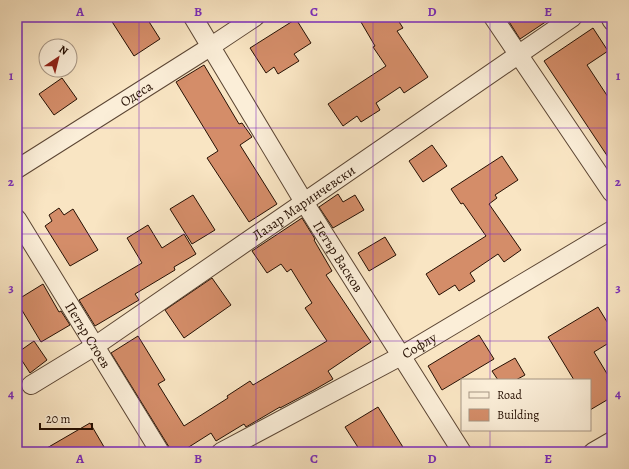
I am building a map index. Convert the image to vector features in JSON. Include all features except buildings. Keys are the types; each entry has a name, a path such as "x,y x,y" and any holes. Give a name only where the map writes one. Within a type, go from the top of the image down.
{"street":[{"name":"Петър Васков","path":"193,17 304,202 462,452"},
{"name":"Одеса","path":"17,169 255,17"},
{"path":"493,17 612,193"},
{"name":"Лазар Маринчевски","path":"31,385 95,346 573,17"},
{"path":"610,17 612,21"},
{"name":"Петър Стоев","path":"17,219 160,452"},
{"name":"Софлу","path":"221,452 401,356 612,230"},
{"path":"593,452 612,441"}]}
